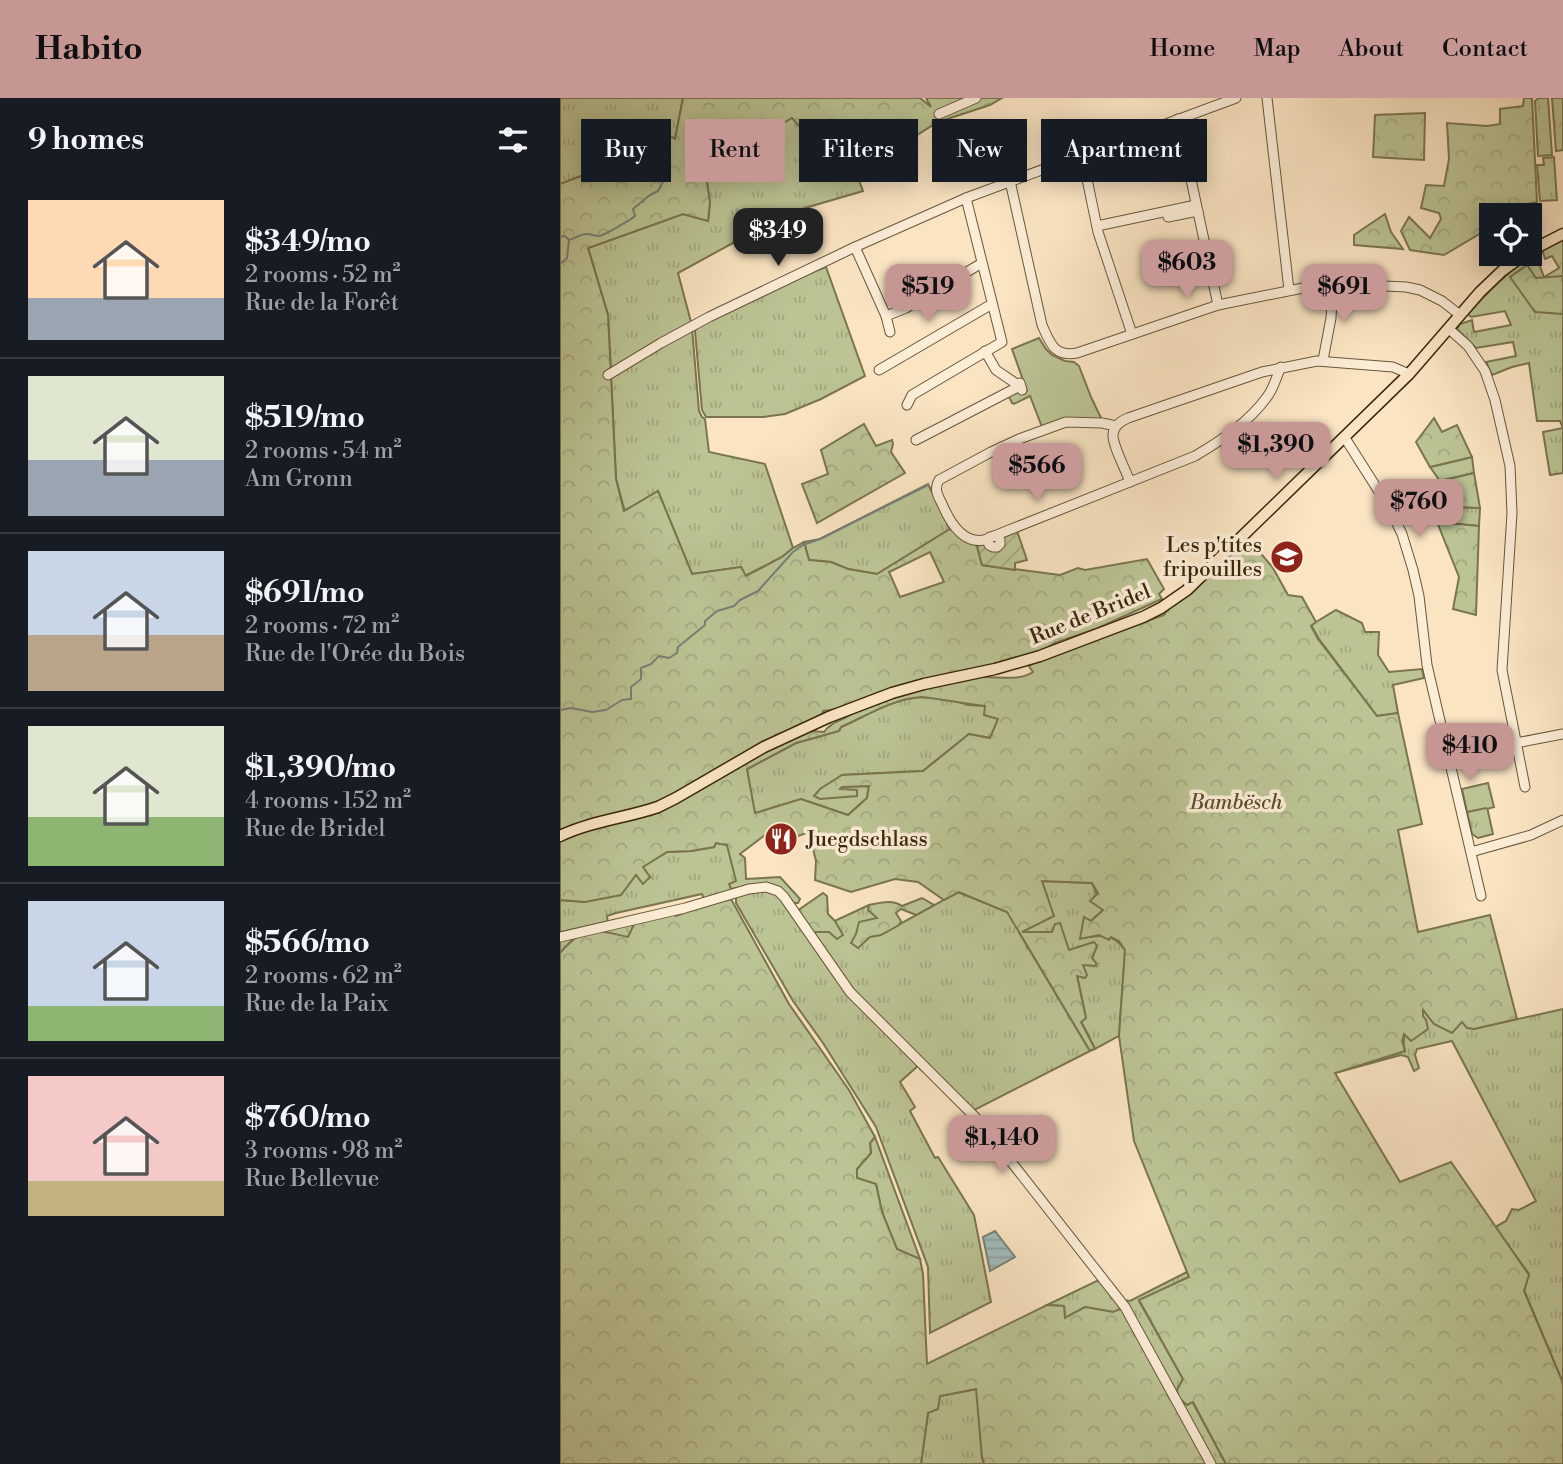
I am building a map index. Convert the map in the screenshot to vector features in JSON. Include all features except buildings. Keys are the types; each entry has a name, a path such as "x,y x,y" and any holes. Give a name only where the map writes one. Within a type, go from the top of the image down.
{"main road":[{"path":"1542,245 1563,234"},
{"name":"Rue de Bridel","path":"560,836 586,826 658,807 791,734 892,693 1040,656 1161,608 1186,590 1345,438 1409,374 1480,292 1509,266"}],"street":[{"path":"939,114 976,98"},
{"path":"1181,119 1236,98"},
{"path":"1267,98 1289,290"},
{"path":"608,375 692,325 855,247 1007,182"},
{"path":"1010,182 1042,325 1051,345 1069,355 1219,305 1333,284 1420,289 1442,300 1460,315"},
{"path":"1087,182 1097,229 1132,334"},
{"path":"1191,182 1219,305"},
{"path":"906,405 912,394 1002,342 966,198"},
{"path":"1097,229 1197,208"},
{"path":"855,247 886,316 890,332"},
{"path":"886,316 906,308 982,264"},
{"path":"1323,360 1331,318 1333,284"},
{"path":"879,370 992,304"},
{"path":"1449,329 1468,346 1485,371 1498,411 1510,466 1512,513 1502,670 1525,787"},
{"path":"916,440 1020,387 996,370 985,351"},
{"path":"1130,482 1113,434 1116,426 1128,418 1262,372 1323,360 1393,367 1409,374"},
{"path":"1116,426 1066,422 991,452 939,480 936,491 954,527 961,533 977,541 992,536 1195,456 1232,433 1267,397 1282,367"},
{"path":"1345,438 1390,509 1402,534 1413,570 1419,596 1427,665 1481,896"},
{"path":"1516,743 1563,734"},
{"path":"1471,852 1531,835 1563,820"},
{"path":"560,937 685,908 758,887 771,888 784,897 850,992 980,1122 1125,1307 1211,1464"}],"green space":[{"path":"560,98 683,98 675,139 671,137 671,119 581,119 581,176 560,184"},
{"path":"683,98 920,98 931,107 926,98 1002,98 990,105 947,119 932,119 932,126 918,134 918,119 799,119 799,126 792,118 785,122 785,119 685,119 685,182 707,182 710,202 708,221 683,214 588,248 608,315 616,479 624,511 658,491 692,574 741,567 746,576 804,542 809,560 831,562 848,569 877,574 950,529 977,546 982,565 1060,575 1078,568 1085,570 1147,559 1164,589 1159,594 1162,599 1039,652 823,711 822,715 760,743 673,795 634,810 560,830 560,184 581,176 581,182 671,182 671,137 675,139","holes":["930,552 944,582 900,597 889,572"]},
{"path":"1524,98 1532,98 1537,202 1479,203 1479,234 1444,255 1410,250 1401,231 1409,217 1430,238 1441,219 1439,213 1421,208 1426,185 1444,186 1449,159 1447,123 1487,126 1500,124 1500,109 1523,106"},
{"path":"1548,98 1552,155 1538,156 1535,101"},
{"path":"1552,98 1563,98 1563,150 1556,151"},
{"path":"1425,113 1424,160 1373,157 1375,115"},
{"path":"793,117 799,124 799,182 860,182 863,191 805,208 755,231 678,273 691,322 611,371 608,315 588,248 683,214 708,221 710,202 706,182 785,182 785,122"},
{"path":"1554,157 1557,200 1540,201 1537,165 1544,165 1543,158"},
{"path":"1385,214 1391,232 1403,249 1354,245 1354,235"},
{"path":"1563,239 1563,428 1560,421 1537,421 1529,363 1492,375 1486,362 1516,356 1513,342 1476,348 1457,329 1460,324 1472,320 1474,332 1511,325 1505,311 1471,317 1468,314 1517,266 1540,266 1544,277 1559,268 1552,256 1545,259 1542,249"},
{"path":"1526,266 1536,278 1563,276 1563,314 1535,312 1510,277"},
{"path":"826,267 865,376 785,414 763,417 706,417 702,410 695,331 699,324 789,281"},
{"path":"692,328 699,411 705,419 709,452 765,464 793,548 782,557 745,576 741,567 692,574 658,491 625,512 616,479 611,376"},
{"path":"1039,338 1052,355 1079,366 1102,420 1042,427 1030,396 1012,403 1008,395 1016,391 1021,394 1027,391 1012,349"},
{"path":"1434,418 1442,432 1457,425 1472,457 1430,467 1416,442"},
{"path":"864,424 876,446 892,440 891,452 905,473 817,523 802,484 828,474 821,450"},
{"path":"1563,428 1563,473 1550,475 1543,432"},
{"path":"1472,457 1474,473 1440,481 1430,467"},
{"path":"1474,473 1480,508 1432,506 1423,485"},
{"path":"928,484 950,529 877,574 848,569 831,562 809,560 804,542 820,539"},
{"path":"1432,506 1480,508 1479,526 1437,522"},
{"path":"1437,522 1479,526 1476,615 1453,609 1459,577"},
{"path":"1017,531 1027,560 1015,563 1015,570 982,565 977,546 984,543 1002,547 1004,537"},
{"name":"Bambësch","path":"1247,537 1273,568 1288,595 1302,597 1316,622 1311,626 1318,639 1377,716 1398,713 1422,824 1398,830 1418,932 1490,915 1517,1019 1474,1029 1467,1028 1462,1022 1452,1033 1434,1024 1423,1010 1428,1029 1411,1041 1404,1034 1402,1041 1405,1051 1335,1073 1400,1182 1451,1162 1529,1275 1524,1291 1563,1383 1563,1464 1226,1464 1193,1402 1187,1405 1179,1398 1177,1390 1183,1379 1139,1300 1189,1277 1134,1141 1119,1036 1125,950 1119,941 1111,937 1109,940 1099,935 1080,939 1084,917 1091,921 1103,910 1090,901 1098,893 1092,883 1042,881 1054,916 1022,932 1052,932 1055,924 1060,923 1069,950 1094,942 1097,946 1092,958 1096,966 1083,965 1087,975 1085,978 1077,976 1086,1018 1081,1022 1095,1049 1090,1051 1007,912 959,892 944,900 918,882 895,879 851,892 815,880 816,861 809,832 798,836 785,834 785,828 772,826 765,835 740,854 745,858 746,879 780,877 800,899 798,903 791,903 757,884 731,889 729,884 736,881 727,845 716,843 714,847 667,852 643,867 650,877 643,884 636,875 621,895 585,902 560,900 560,840 586,830 660,812 765,751 811,731 824,732 857,710 949,682 980,677 1014,678 1027,675 1033,672 1029,666 1033,663 1164,615","holes":["922,697 985,706 984,715 998,719 990,738 969,734 923,771 842,775 814,796 820,799 857,796 857,790 840,789 869,786 867,798 848,815 801,799 755,813 747,769 796,743 839,731 841,727 891,704"]},
{"path":"1336,610 1362,623 1365,632 1379,632 1378,655 1389,672 1422,669 1424,678 1393,685 1398,713 1377,716 1319,639 1311,625"},
{"path":"922,697 986,706 999,718 990,738 969,734 923,771 842,775 840,790 842,787 869,786 867,798 848,815 801,799 754,814 747,769 796,743 839,731 841,727 880,708"},
{"path":"1488,783 1494,807 1467,812 1462,789"},
{"path":"1487,807 1493,834 1478,838 1472,834 1467,812"},
{"path":"716,843 727,845 737,881 770,885 811,932 869,905 891,929 958,892 1007,912 1041,881 1092,883 1103,910 1091,921 1084,918 1081,938 1110,937 1125,950 1119,1036 1095,1049 1081,1021 1086,1018 1077,975 1082,965 1096,963 1092,958 1097,946 1069,950 1052,932 1020,934 1090,1051 974,1110 1124,1300 1130,1301 1187,1272 1189,1277 1139,1301 1183,1379 1177,1390 1192,1401 1226,1464 1211,1464 1113,1312 1085,1307 1065,1318 1064,1306 1047,1305 1099,1280 976,1123 919,1065 900,1082 915,1107 910,1111 935,1158 938,1157 974,1215 991,1302 930,1333 928,1267 876,1127 793,1001 736,903 736,897 697,907 628,937 575,937 560,953 560,900 585,902 636,874 650,877 642,867 667,852 714,847","holes":["702,894 705,901 608,924 607,916 616,913"]},
{"path":"823,893 827,896 828,914 843,935 837,939 829,932 811,932 797,911"},
{"path":"922,898 934,905 916,915 901,909 896,913 901,921 899,925 881,935 870,937 858,948 851,943 859,922 877,918 868,910 869,905 890,902 902,906"},
{"path":"731,899 789,1004 849,1090 875,1137 870,1143 871,1153 857,1169 857,1178 876,1184 882,1212 897,1249 920,1259 927,1364 1047,1305 1064,1306 1065,1318 1085,1307 1113,1312 1125,1307 1211,1464 984,1464 976,1389 940,1396 938,1409 928,1413 921,1464 560,1464 560,953 583,933 598,931 628,937 635,922 674,913 676,916 715,901"},
{"path":"1423,1009 1462,1022 1474,1029 1563,1009 1563,1383 1524,1290 1529,1274 1495,1227 1506,1221 1512,1209 1519,1210 1536,1201 1452,1041 1417,1049 1415,1055 1419,1068 1414,1071 1408,1057 1401,1055 1335,1073 1405,1051 1405,1035 1423,1016"},
{"path":"875,1137 920,1259 897,1250 882,1212 876,1184 857,1178 857,1169 871,1153 870,1143"},
{"path":"977,1389 984,1464 921,1464 928,1413 940,1396"}],"water":[{"path":"995,1231 1015,1257 990,1271 983,1237"}],"waterway":[{"path":"560,264 567,258 569,240 585,234 602,235 629,220 635,216 633,209 658,191 663,182"},
{"path":"560,237 565,236 568,239"},
{"path":"560,710 606,710 622,700 631,699 631,687 641,679 641,668 651,664 659,656 669,658 677,653 678,647 705,625 705,621 717,611 734,606 758,591 793,552 928,485"}],"place":[{"name":"Les p'tites fripouilles","path":"1287,557"},
{"name":"Juegdschlass","path":"781,839"}]}
